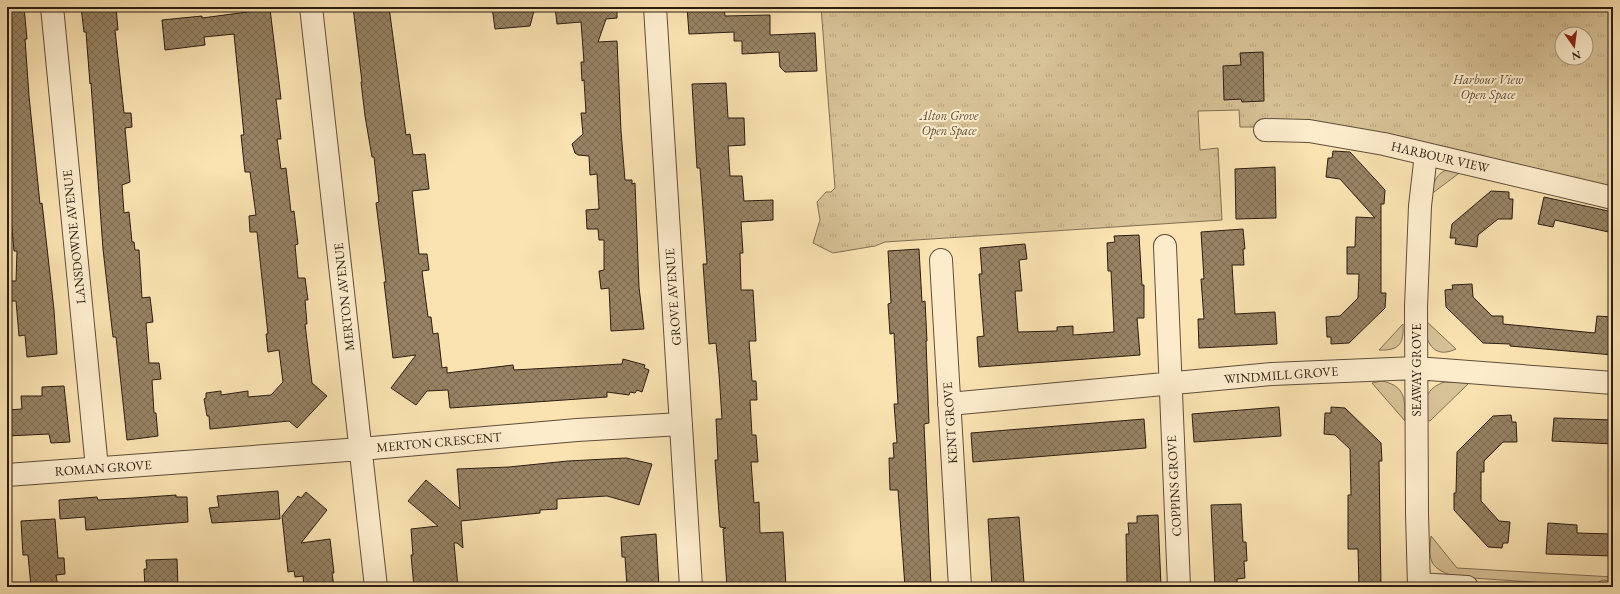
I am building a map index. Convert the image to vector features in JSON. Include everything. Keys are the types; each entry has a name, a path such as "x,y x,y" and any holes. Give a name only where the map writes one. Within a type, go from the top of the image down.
{"street":[{"name":"LANSDOWNE AVENUE","path":"52,7 97,468"},
{"name":"MERTON AVENUE","path":"311,7 376,587"},
{"name":"GROVE AVENUE","path":"655,7 692,587"},
{"name":"HARBOUR VIEW","path":"1266,130 1309,131 1384,144 1613,198"},
{"name":"SEAWAY GROVE","path":"1419,586 1417,513 1416,307 1420,206 1426,154"},
{"name":"COPPINS GROVE","path":"1165,246 1169,384 1179,587"},
{"name":"KENT GROVE","path":"941,260 960,587"},
{"name":"WINDMILL GROVE","path":"949,404 1272,374 1416,368 1613,384"},
{"name":"MERTON CRESCENT","path":"198,461 361,449 569,430 681,424"},
{"name":"ROMAN GROVE","path":"7,475 198,461"},
{"path":"1419,586 1467,587"}],"green space":[{"path":"821,7 1613,7 1613,191 1265,127 1240,127 1239,110 1198,111 1200,150 1218,148 1222,220 885,242 875,246 833,253 813,243 820,220 817,202 826,192 831,192 835,188"},
{"path":"1466,168 1430,195 1435,180 1442,172 1451,169"},
{"path":"1425,320 1456,349 1448,352 1436,350 1428,341"},
{"path":"1403,324 1403,336 1399,344 1392,349 1379,350"},
{"path":"1382,381 1396,386 1400,390 1404,400 1405,421 1372,383"},
{"path":"1445,382 1469,383 1430,421 1425,420 1427,396 1433,388"},
{"path":"1431,536 1457,568 1613,577 1613,582 1603,580 1591,586 1457,577 1441,571 1433,563 1430,552"}],"building":[{"path":"7,7 24,7 27,39 25,39 29,96 40,204 42,203 54,310 57,354 27,357 25,335 19,336 16,301 11,301 9,281 16,281 17,251 14,251 7,176"},
{"path":"81,7 116,7 118,30 115,30 124,113 131,113 132,127 125,128 130,182 122,185 124,213 129,212 132,242 134,242 135,250 139,250 142,298 150,297 153,322 146,323 149,363 159,363 161,379 152,380 154,413 156,413 158,436 127,440 116,337 113,337 103,249 91,83 90,84 86,32 84,32"},
{"path":"353,7 389,7 406,135 410,134 413,155 425,154 429,189 412,191 419,254 427,254 429,270 422,271 428,317 431,317 433,334 438,333 442,368 447,367 447,373 513,365 514,370 622,364 623,359 645,365 644,368 649,370 642,392 637,390 635,393 630,392 629,395 607,392 607,397 450,408 448,390 427,391 416,405 391,388 416,355 393,358 384,282 386,282 376,203 379,202 374,157 372,157 365,116"},
{"path":"492,7 535,7 530,26 495,29"},
{"path":"555,7 617,7 617,18 606,19 598,42 617,41 625,180 632,180 632,184 635,183 639,287 644,329 611,331 609,288 601,289 599,271 604,270 604,240 599,240 598,229 587,229 586,210 599,209 597,174 590,175 589,156 578,155 575,153 572,144 583,134 581,113 586,113 584,80 582,81 581,62 584,62 581,22 557,24"},
{"path":"687,7 724,7 725,16 770,15 770,35 815,33 817,71 785,72 780,67 779,52 742,54 742,41 734,41 734,32 689,34"},
{"path":"270,9 281,99 276,99 281,139 277,139 281,169 286,168 291,212 294,211 298,244 295,245 298,278 305,278 308,300 305,300 307,324 305,324 312,383 327,396 297,428 289,421 210,429 209,416 207,416 204,399 206,398 206,393 221,391 221,395 248,391 248,397 271,395 283,382 279,350 268,352 266,334 268,334 257,232 250,232 249,216 256,215 250,172 245,172 241,135 244,135 234,34 204,37 205,45 165,50 162,20 202,16 202,18"},
{"path":"1263,52 1264,101 1242,102 1241,99 1224,100 1223,66 1241,65 1240,53"},
{"path":"726,83 728,118 744,118 745,145 728,146 730,176 742,176 744,201 773,200 773,220 741,222 743,253 740,253 741,290 753,290 756,341 749,341 752,381 756,381 757,400 750,400 752,435 756,435 758,462 751,462 754,503 759,502 760,533 783,532 786,587 771,587 771,584 727,587 723,529 726,528 720,527 715,460 718,460 716,419 722,419 719,374 716,343 709,344 703,264 707,264 700,168 697,168 692,84"},
{"path":"1333,151 1350,152 1385,190 1384,204 1381,204 1381,293 1386,293 1385,308 1349,343 1331,344 1331,337 1327,337 1326,317 1340,316 1358,298 1359,274 1347,274 1347,247 1355,247 1356,217 1375,218 1340,179 1326,177 1328,158 1332,158"},
{"path":"1275,167 1276,218 1236,219 1235,169"},
{"path":"1491,191 1509,192 1509,199 1513,199 1512,219 1498,219 1478,235 1477,247 1455,244 1456,238 1450,238 1452,224"},
{"path":"1544,197 1613,212 1613,233 1555,220 1553,227 1538,224"},
{"path":"1243,229 1245,249 1243,249 1244,265 1232,265 1235,314 1275,312 1277,344 1199,348 1198,319 1204,319 1201,279 1204,279 1201,232"},
{"path":"1139,235 1142,285 1144,285 1144,318 1137,318 1140,355 979,367 977,337 984,336 979,274 982,274 980,248 1025,244 1027,259 1019,260 1022,291 1015,291 1018,332 1057,331 1057,327 1073,326 1073,335 1114,332 1111,271 1108,271 1107,243 1115,242 1114,236"},
{"path":"919,249 922,302 925,301 927,341 929,423 924,424 931,587 905,587 898,490 890,490 889,458 894,458 893,443 897,443 894,404 898,404 894,333 890,334 888,304 891,303 888,251"},
{"path":"1472,284 1473,297 1492,316 1503,316 1503,324 1595,333 1597,316 1613,317 1613,355 1510,346 1510,344 1483,343 1446,307 1445,290 1453,289 1452,285"},
{"path":"64,386 70,442 51,443 49,434 7,436 7,410 22,409 21,396 42,396 42,387"},
{"path":"1279,407 1281,436 1194,442 1192,414"},
{"path":"1331,407 1345,408 1381,443 1382,461 1379,461 1381,587 1359,587 1358,549 1348,549 1348,495 1351,495 1350,449 1335,435 1324,434 1325,413 1331,413"},
{"path":"1511,415 1512,422 1516,422 1517,442 1503,442 1484,461 1484,472 1481,472 1481,501 1499,521 1510,522 1508,543 1503,543 1502,548 1488,547 1454,510 1457,452 1493,416"},
{"path":"1554,418 1613,420 1613,444 1552,441"},
{"path":"1144,419 1146,448 973,462 971,433"},
{"path":"626,458 652,464 639,505 607,496 557,499 557,509 540,510 540,513 461,521 463,548 457,543 454,543 458,587 414,587 411,555 413,555 411,529 438,526 408,501 426,480 460,509 457,469 509,467 568,461"},
{"path":"278,491 280,519 212,523 209,508 219,507 217,496"},
{"path":"306,492 327,510 301,543 330,539 334,587 304,587 303,576 295,577 294,571 288,572 282,516 298,496 301,498"},
{"path":"176,495 176,497 187,497 188,522 86,530 85,517 60,519 59,500 97,497 98,500"},
{"path":"1241,504 1243,542 1246,542 1247,561 1244,561 1245,578 1237,579 1237,587 1215,587 1211,505"},
{"path":"1158,515 1161,587 1131,587 1131,582 1127,583 1126,534 1129,534 1128,523 1137,523 1137,516"},
{"path":"1019,517 1024,583 1013,583 1013,587 992,587 988,519"},
{"path":"55,519 58,558 64,558 65,574 56,575 58,587 31,587 28,555 23,555 21,521"},
{"path":"1548,523 1577,525 1577,533 1613,534 1613,556 1546,554"},
{"path":"656,534 659,587 627,587 625,557 622,557 621,537"},
{"path":"177,559 178,587 145,587 144,569 147,569 146,560"}],"park label":[{"name":"Harbour View Open Space","path":"1488,86"},
{"name":"Alton Grove Open Space","path":"949,122"}]}
